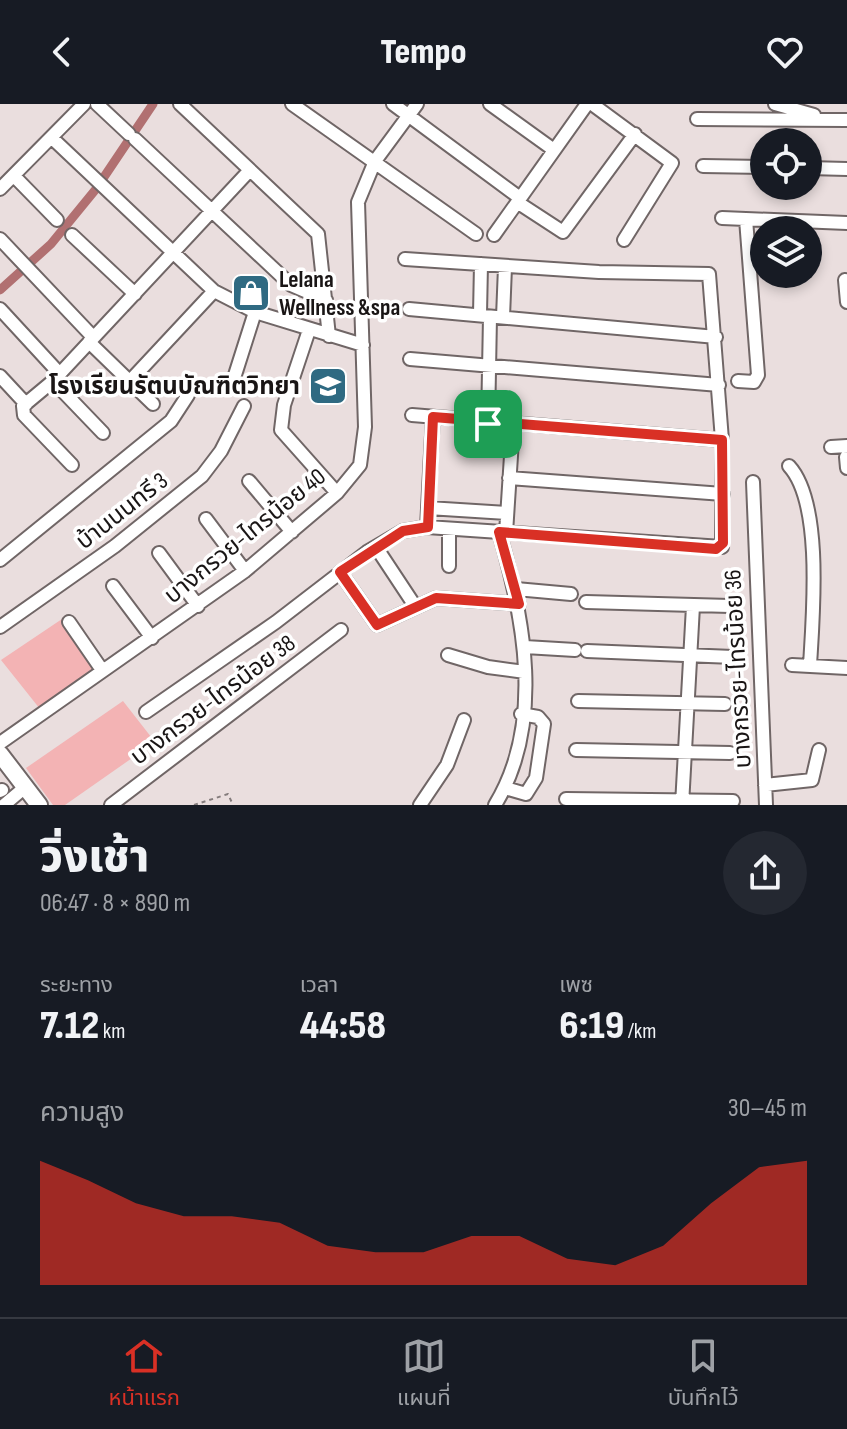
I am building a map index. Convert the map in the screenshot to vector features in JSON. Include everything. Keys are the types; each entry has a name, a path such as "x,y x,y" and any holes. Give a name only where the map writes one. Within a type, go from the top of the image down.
{"main road":[{"path":"0,754 23,789 39,805"}],"street":[{"path":"0,189 84,104"},
{"path":"97,104 291,285 326,300"},
{"path":"180,104 318,234 329,336"},
{"path":"292,104 476,234"},
{"path":"393,104 413,110 518,200 563,232 635,134"},
{"path":"490,104 554,150"},
{"path":"494,235 590,104 672,163 624,240"},
{"path":"775,104 832,119"},
{"name":"บางกรวย-ไทรน้อย 40","path":"0,743 245,571 337,493 360,465 364,451 363,345 356,214 375,161 413,110"},
{"path":"697,119 847,120"},
{"path":"52,138 214,291 255,312 363,345"},
{"path":"703,166 750,167"},
{"path":"822,168 847,169"},
{"path":"72,465 22,410 175,253 250,170"},
{"path":"14,176 57,220"},
{"path":"722,218 847,223"},
{"path":"738,381 754,382 758,375 746,219"},
{"path":"72,235 135,294"},
{"path":"0,239 153,404"},
{"path":"146,712 340,572 403,531 427,527 719,548 723,543 722,440 716,337 711,282 705,272 599,272 405,259"},
{"path":"481,264 491,316"},
{"path":"488,424 487,367 491,316 505,267"},
{"path":"845,280 847,302"},
{"path":"130,381 214,291"},
{"path":"0,309 103,433"},
{"path":"409,309 716,337"},
{"path":"235,375 255,312"},
{"path":"309,330 282,412 281,430 337,493"},
{"path":"410,359 719,385"},
{"path":"0,376 26,404"},
{"path":"0,560 171,421 188,395"},
{"name":"บ้านนนทรี 3","path":"0,627 115,546 202,476 221,451 244,406"},
{"path":"412,415 488,424 722,440"},
{"path":"427,527 433,417"},
{"path":"495,805 505,788 516,756 525,672 519,604 503,532 513,425"},
{"path":"831,447 847,457"},
{"path":"789,466 801,483 805,497 815,577 810,665"},
{"path":"509,478 723,494"},
{"path":"249,481 292,532"},
{"name":"บางกรวย-ไทรน้อย 36","path":"753,482 766,805"},
{"path":"428,508 507,513"},
{"path":"206,519 245,571"},
{"path":"449,529 449,566"},
{"path":"376,547 415,606"},
{"path":"159,553 198,606"},
{"path":"340,572 377,625 436,598 519,604"},
{"path":"113,586 152,638"},
{"path":"516,589 571,594"},
{"path":"586,602 730,606"},
{"path":"682,803 690,704 693,606"},
{"path":"69,622 102,670"},
{"name":"บางกรวย-ไทรน้อย 38","path":"111,805 341,630"},
{"path":"525,647 733,657"},
{"path":"448,655 488,667 525,672"},
{"path":"792,665 847,668"},
{"path":"578,701 725,704"},
{"path":"505,788 526,794 536,778 544,724 538,717 521,714"},
{"path":"420,805 447,765 464,720"},
{"path":"576,750 730,753"},
{"path":"765,785 812,780 819,750"},
{"path":"4,805 23,789"},
{"path":"566,799 682,803 733,801"}],"path":[{"path":"194,805 228,794 233,805"}],"shaded area":[{"path":"62,619 97,669 40,709 1,660"},
{"path":"123,701 155,742 65,805 53,805 26,768"}],"waterway":[{"path":"104,177 153,104"},
{"path":"0,290 51,244 96,189"}],"place":[{"name":"Lelana Wellness &spa","path":"251,293"},
{"name":"โรงเรียนรัตนบัณฑิตวิทยา","path":"328,386"}],"route":[{"path":"433,417 488,424 722,440 722,547 499,532 519,604 436,598 377,625 340,572 403,531 428,527 433,417"}]}
